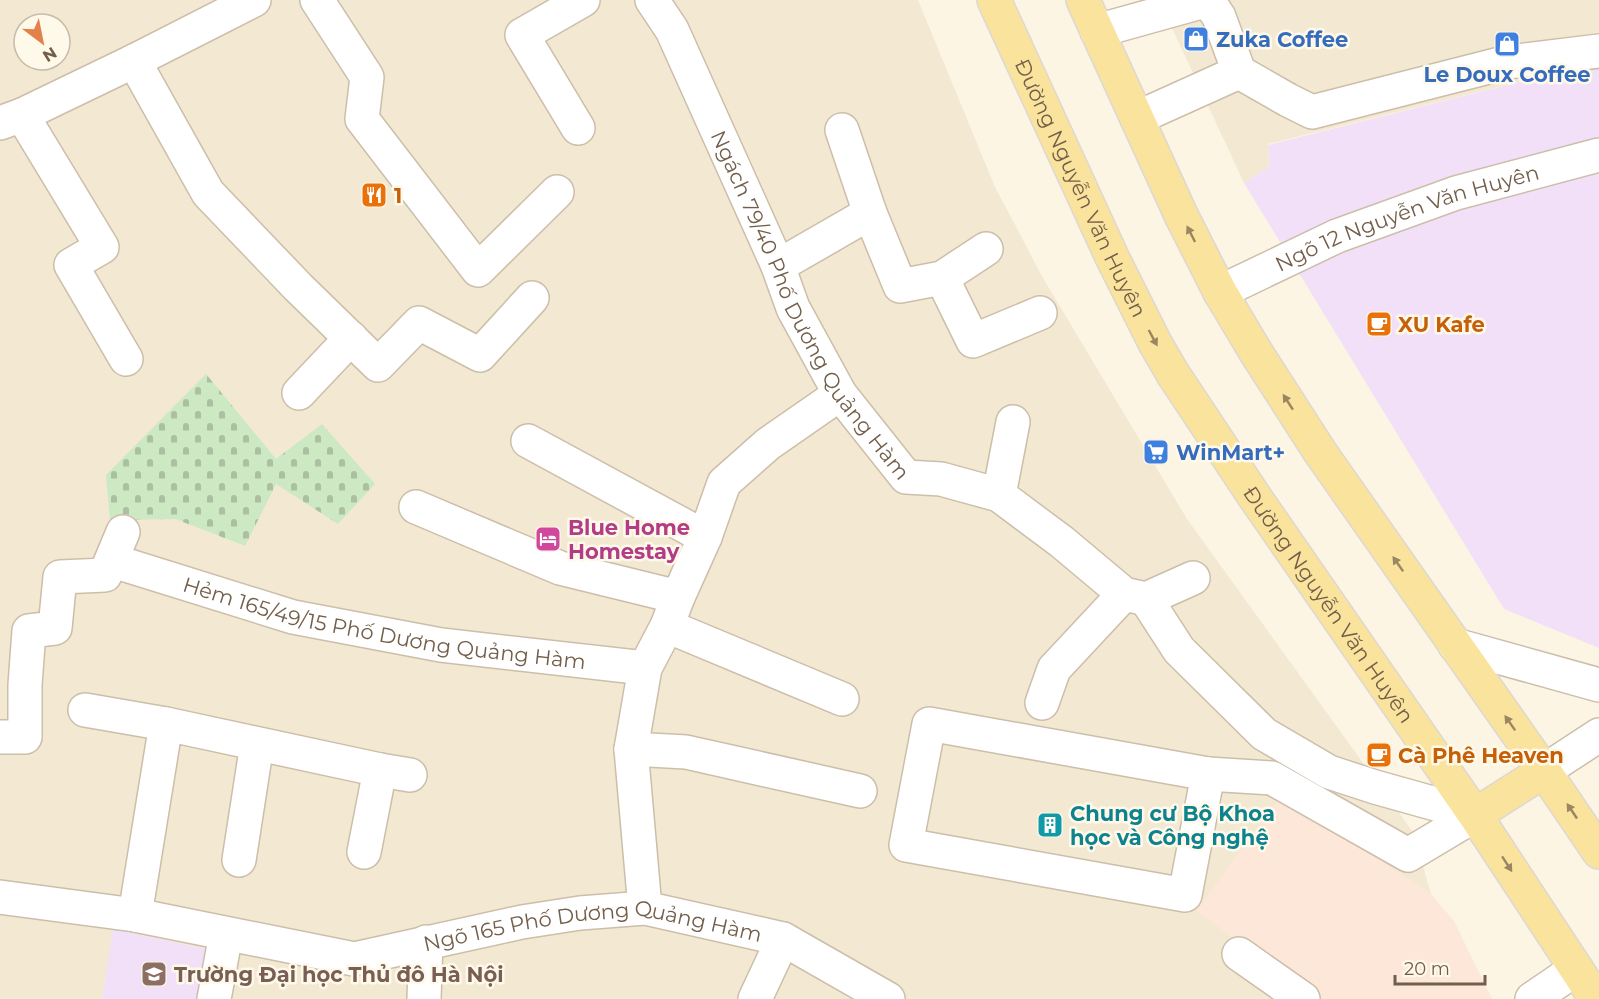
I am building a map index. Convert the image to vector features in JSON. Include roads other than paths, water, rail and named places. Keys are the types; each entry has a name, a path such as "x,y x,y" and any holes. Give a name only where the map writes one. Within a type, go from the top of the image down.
{"main road":[{"name":"Đường Nguyễn Văn Huyên","path":"994,0 1107,247 1173,374 1254,496 1475,815 1596,999"},
{"path":"1083,0 1181,215 1220,292 1257,354 1320,452 1599,852"},
{"path":"1475,815 1544,771"}],"street":[{"path":"126,359 71,265 102,247 11,119 134,61 254,0"},
{"path":"317,0 367,77 362,119 478,270 558,192"},
{"path":"578,128 522,35 583,0"},
{"name":"Ngách 79/40 Phố Dương Quảng Hàm","path":"652,0 672,30 778,266 793,308 840,394 906,477 941,478 999,495 1135,596 1179,650 1264,734 1329,772 1475,815"},
{"path":"1097,31 1208,0 1219,17 1239,72 1312,112 1508,62 1599,51"},
{"path":"134,61 208,193 298,287 378,365 419,323 480,356 532,298"},
{"path":"1137,118 1239,72"},
{"path":"842,130 870,213 900,286 942,278 986,249"},
{"name":"Ngõ 12 Nguyễn Văn Huyên","path":"1220,292 1337,236 1456,193 1599,155"},
{"path":"778,266 870,213"},
{"path":"942,278 973,341 1040,313"},
{"path":"299,393 351,338"},
{"path":"645,908 631,749 645,668 705,537 724,483 768,444 840,394"},
{"path":"999,495 1013,422"},
{"path":"528,441 705,537"},
{"path":"416,507 672,612 842,699"},
{"path":"0,737 25,737 13,684 29,631 55,628 60,578 105,575 123,532"},
{"name":"Hẻm 165/49/15 Phố Dương Quảng Hàm","path":"126,565 292,617 441,645 645,668"},
{"path":"1042,704 1054,669 1135,596 1193,578"},
{"path":"1455,645 1599,685"},
{"path":"85,710 166,724 395,773 364,852"},
{"path":"135,915 166,724"},
{"path":"1208,774 1185,895 906,845 928,724 1208,774 1272,778 1408,855 1475,815"},
{"path":"1544,771 1599,735"},
{"path":"239,860 257,744"},
{"path":"631,749 686,752 860,791"},
{"name":"Ngõ 165 Phố Dương Quảng Hàm","path":"0,897 135,915 354,959 522,922 580,913 645,908 783,939 888,999"},
{"path":"214,999 226,934"},
{"path":"755,999 783,939"},
{"path":"424,999 426,942"},
{"path":"1239,954 1303,999"},
{"path":"1532,999 1576,969"}],"place":[{"name":"Zuka Coffee","path":"1196,39"},
{"name":"Le Doux Coffee","path":"1507,44"},
{"name":"1","path":"374,195"},
{"name":"XU Kafe","path":"1379,324"},
{"name":"WinMart+","path":"1156,452"},
{"name":"Blue Home Homestay","path":"548,539"},
{"name":"Cà Phê Heaven","path":"1379,755"},
{"name":"Chung cư Bộ Khoa học và Công nghệ","path":"1050,825"},
{"name":"Trường Đại học Thủ đô Hà Nội","path":"154,974"}]}
